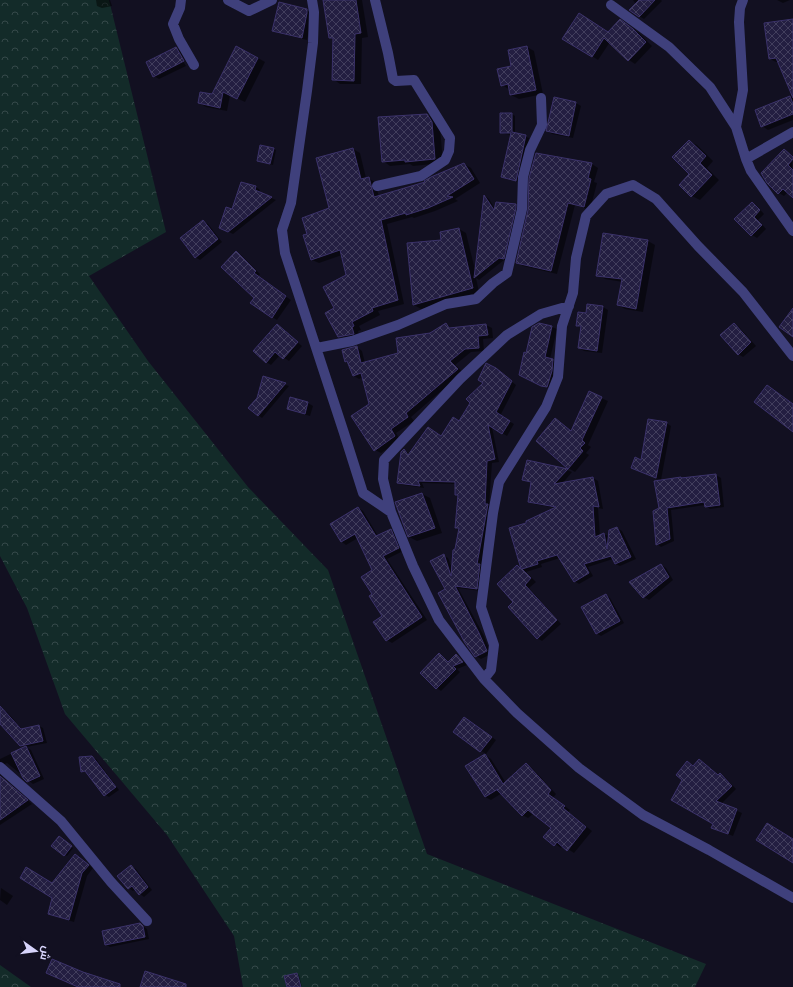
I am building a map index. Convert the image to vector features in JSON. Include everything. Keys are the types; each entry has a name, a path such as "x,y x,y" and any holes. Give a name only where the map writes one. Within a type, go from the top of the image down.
{"street":[{"path":"181,0 180,8 173,24 179,39 194,65"},
{"path":"228,0 249,12 272,0"},
{"path":"312,0 314,12 313,43 291,203 282,230 285,253 363,493 391,512"},
{"path":"374,0 388,53 393,79 396,81 414,80 450,138 449,151 445,160 421,176 377,186"},
{"path":"736,127 743,90 739,22 742,0"},
{"path":"611,5 668,47 710,86 736,127 751,171 793,231"},
{"path":"317,348 352,341 398,325 446,304 476,298 507,273 522,209 523,176 530,150 542,125 541,98"},
{"path":"746,159 793,132"},
{"path":"484,679 492,670 494,645 481,607 493,513 499,482 546,407 558,377 562,326 573,293 576,258 586,216 606,194 633,186 656,199 698,246 743,292 793,356"},
{"path":"569,306 541,314 507,335 460,379 384,460 383,479 391,512 413,566 439,620 484,679 517,713 579,768 643,815 793,898"},
{"path":"0,767 61,821 111,882 147,921"}],"green space":[{"path":"0,0 109,0 166,232 89,276 148,361 248,487 328,570 427,854 706,964 695,987 243,987 234,936 167,835 65,714 27,608 0,556"},
{"path":"0,965 31,987 0,987"}],"building":[{"path":"323,0 356,0 361,33 355,34 354,81 332,80 333,38 329,38"},
{"path":"639,0 655,0 639,17 629,10"},
{"path":"279,2 307,9 302,38 272,31"},
{"path":"579,13 608,32 620,19 646,42 628,61 604,38 592,57 562,39"},
{"path":"793,19 793,98 776,58 769,59 764,23"},
{"path":"236,46 258,58 237,99 223,92 220,108 198,103 200,92 212,94"},
{"path":"527,46 536,90 510,95 508,84 501,86 497,69 511,66 508,50"},
{"path":"176,47 184,61 153,77 146,62"},
{"path":"790,96 793,104 793,114 761,127 755,110"},
{"path":"554,97 576,102 569,136 546,131"},
{"path":"500,113 512,113 512,132 526,135 516,181 501,177 511,133 500,133"},
{"path":"427,114 432,122 435,159 405,162 405,160 382,162 378,117"},
{"path":"689,140 706,156 700,163 712,175 691,197 679,185 689,174 672,157"},
{"path":"260,145 274,148 270,164 257,161"},
{"path":"353,148 361,179 369,177 374,197 425,182 424,181 431,177 464,163 474,179 447,196 453,197 428,208 406,215 406,213 381,220 398,300 372,308 373,311 352,322 354,326 352,327 354,334 338,337 325,313 334,308 323,287 346,275 340,250 311,260 303,235 307,234 302,218 329,208 316,158"},
{"path":"784,149 793,157 788,165 793,170 793,198 783,189 778,194 767,183 761,173"},
{"path":"536,153 592,163 588,178 591,179 584,207 568,203 551,271 516,263 528,210 529,178"},
{"path":"241,182 256,186 255,190 272,197 228,232 219,228 226,207 232,209"},
{"path":"484,195 494,210 496,202 516,204 516,208 504,259 499,258 474,278"},
{"path":"752,202 760,210 754,217 762,225 751,236 734,219"},
{"path":"203,220 218,239 195,258 180,238"},
{"path":"459,228 473,288 413,305 407,243 441,240 440,232"},
{"path":"603,233 648,240 636,309 617,305 622,279 596,276"},
{"path":"236,251 256,271 254,273 286,296 272,318 250,303 254,298 221,267"},
{"path":"587,304 603,306 597,351 578,348 581,326 576,326 578,312 586,313"},
{"path":"793,308 793,337 779,327"},
{"path":"446,323 449,328 486,324 488,335 478,336 479,348 465,349 450,361 458,369 406,413 408,417 391,429 395,436 374,451 351,416 369,404 361,373 353,376 347,361 345,362 342,350 357,346 361,363 398,353 396,338 430,333"},
{"path":"539,323 552,326 545,357 553,359 552,371 547,387 541,386 519,375 532,327"},
{"path":"734,323 751,342 738,355 720,335"},
{"path":"277,324 298,342 283,359 275,352 266,363 253,351"},
{"path":"486,363 496,368 512,381 496,412 510,421 502,434 488,425 495,459 487,461 485,504 488,504 477,564 480,564 477,589 455,586 487,651 475,657 465,643 438,593 445,589 430,561 444,554 451,576 453,550 455,549 459,528 455,528 458,495 455,495 455,482 418,481 420,486 397,483 401,452 404,449 408,455 428,427 441,436 453,417 459,421 470,403 466,399 483,383 478,380"},
{"path":"263,376 286,383 258,416 248,408 257,398"},
{"path":"767,385 793,404 793,432 754,402"},
{"path":"589,391 602,397 582,440 585,443 580,448 583,451 568,469 536,441 555,418 571,431"},
{"path":"290,397 308,402 305,414 287,409"},
{"path":"648,419 667,422 656,478 631,468 635,457 641,460"},
{"path":"527,460 568,469 554,484 593,477 599,507 593,506 595,537 604,533 607,549 609,530 617,527 631,557 615,564 611,556 584,564 589,573 574,582 557,555 537,561 538,564 522,569 531,578 525,585 557,620 537,639 508,607 513,602 497,584 517,565 521,569 509,528 526,523 526,521 556,507 528,502 531,482 522,480"},
{"path":"716,474 720,505 705,507 704,502 667,508 670,539 656,545 653,511 659,508 654,481"},
{"path":"422,493 435,528 408,537 395,502"},
{"path":"358,507 376,536 391,529 399,548 383,556 422,617 386,641 373,622 382,616 369,596 372,594 361,577 372,570 355,534 341,542 330,524"},
{"path":"661,564 669,577 643,598 629,582"},
{"path":"606,594 620,621 596,634 581,607"},
{"path":"439,653 448,662 456,654 463,662 453,666 456,669 436,689 420,673"},
{"path":"0,706 21,729 39,725 43,741 20,746 0,724"},
{"path":"464,717 492,737 480,752 453,732"},
{"path":"26,746 40,776 27,782 23,778 11,753"},
{"path":"485,754 503,784 526,763 551,790 548,794 565,806 563,808 586,827 567,851 557,842 554,846 543,837 551,828 528,810 522,816 497,790 498,789 485,797 465,766"},
{"path":"92,756 116,787 104,796 85,771 81,772 79,757"},
{"path":"699,759 718,775 720,773 732,786 716,801 737,809 728,834 711,828 713,824 671,800 682,780 676,775 687,761 693,766"},
{"path":"0,776 28,800 0,820"},
{"path":"767,823 793,839 793,863 756,840"},
{"path":"59,836 72,846 64,856 51,846"},
{"path":"75,854 89,865 82,873 69,920 48,914 52,898 20,878 26,867 52,883"},
{"path":"131,865 148,887 139,895 132,886 128,889 117,876"},
{"path":"140,923 143,926 145,937 105,945 102,931"},
{"path":"52,959 83,972 120,984 120,987 78,987 46,973"},
{"path":"145,971 186,984 186,987 140,987"},
{"path":"297,973 301,987 287,987 284,976"}]}
